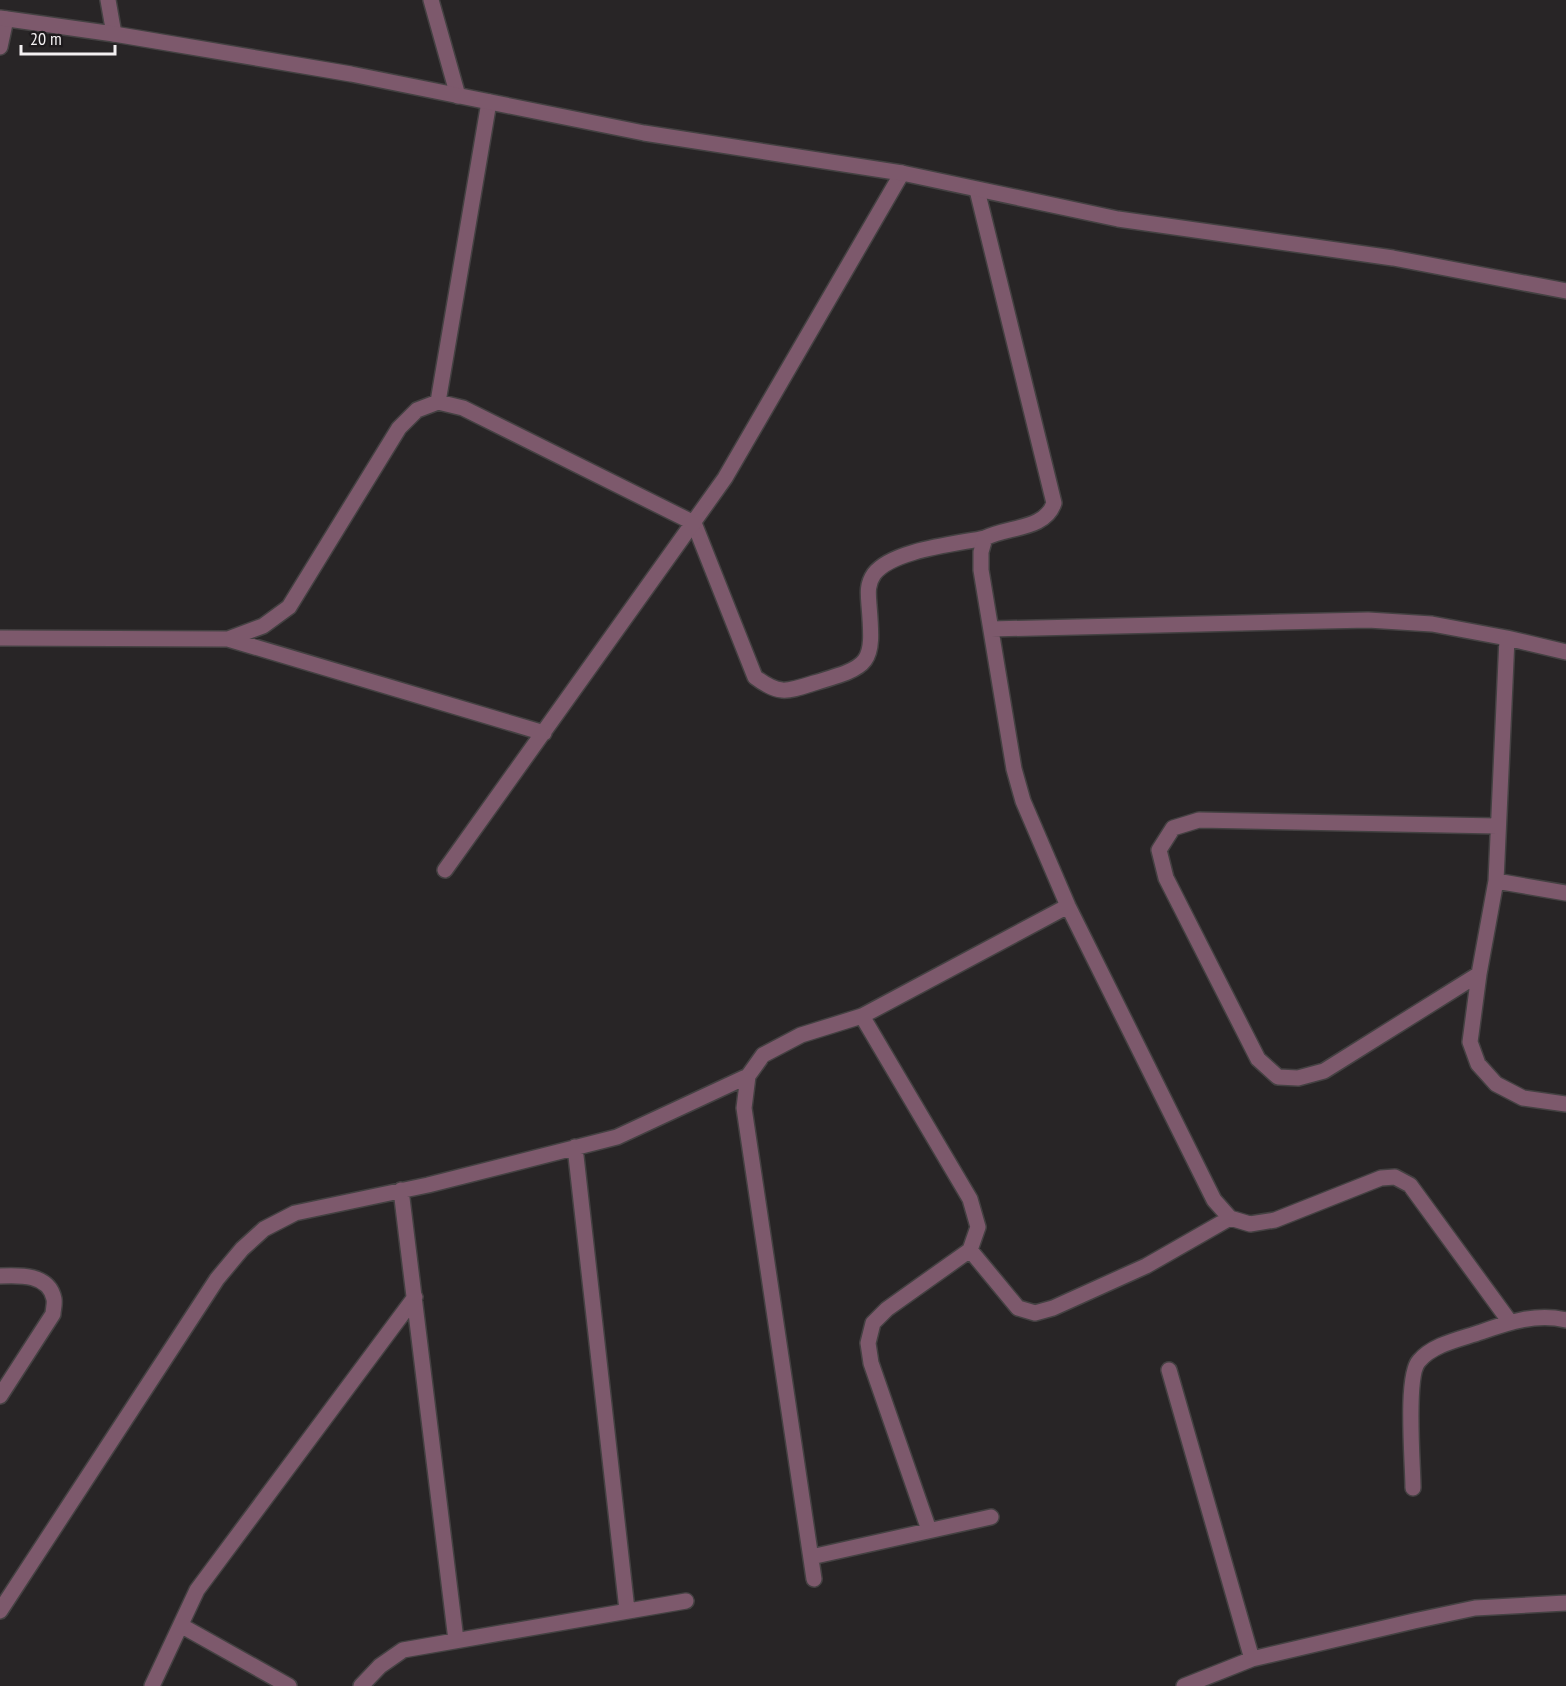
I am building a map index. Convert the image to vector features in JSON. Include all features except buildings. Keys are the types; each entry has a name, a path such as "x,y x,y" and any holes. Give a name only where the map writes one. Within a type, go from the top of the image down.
{"street":[{"path":"108,0 114,34"},
{"path":"431,0 458,96"},
{"path":"0,47 3,19 114,34 351,74 644,133 902,172 1118,219 1393,258 1566,291"},
{"path":"438,402 489,102"},
{"path":"445,870 694,523 746,444 902,172"},
{"path":"228,639 263,626 289,607 399,428 417,410 438,402 463,408 694,523 755,677 771,689 789,691 860,667 868,655 872,640 868,588 874,575 884,564 899,556 985,538 998,532 1039,522 1050,514 1054,503 977,190"},
{"path":"985,538 981,552 981,570 1014,769 1023,801 1068,906 1214,1200 1230,1218 1250,1224 1275,1220 1381,1178 1395,1176 1410,1185 1510,1322"},
{"path":"991,629 1368,620 1431,624 1566,652"},
{"path":"0,638 228,639 543,733"},
{"path":"1507,638 1496,882 1479,974 1470,1042 1478,1064 1496,1084 1522,1098 1566,1104"},
{"path":"1479,974 1323,1071 1298,1078 1278,1077 1258,1059 1166,878 1159,849 1173,828 1199,820 1497,826"},
{"path":"1496,882 1566,893"},
{"path":"814,1579 744,1108 748,1077 763,1055 791,1040 862,1016 1068,906"},
{"path":"862,1016 970,1199 978,1227 970,1250 887,1309 873,1323 868,1343 872,1363 929,1530"},
{"path":"0,1611 217,1278 242,1249 264,1229 295,1214 617,1137 748,1077"},
{"path":"575,1148 627,1610"},
{"path":"401,1190 456,1640"},
{"path":"970,1250 1018,1308 1035,1313 1053,1308 1146,1266 1230,1218"},
{"path":"0,1276 23,1275 45,1282 54,1298 53,1314 0,1396"},
{"path":"152,1686 197,1590 415,1297"},
{"path":"1413,1488 1412,1380 1418,1362 1435,1348 1510,1322 1550,1316 1566,1320"},
{"path":"1169,1370 1252,1659"},
{"path":"811,1557 991,1517"},
{"path":"361,1686 380,1666 403,1650 686,1601"},
{"path":"1184,1686 1252,1659 1475,1608 1566,1603"},
{"path":"182,1626 289,1686"}]}
